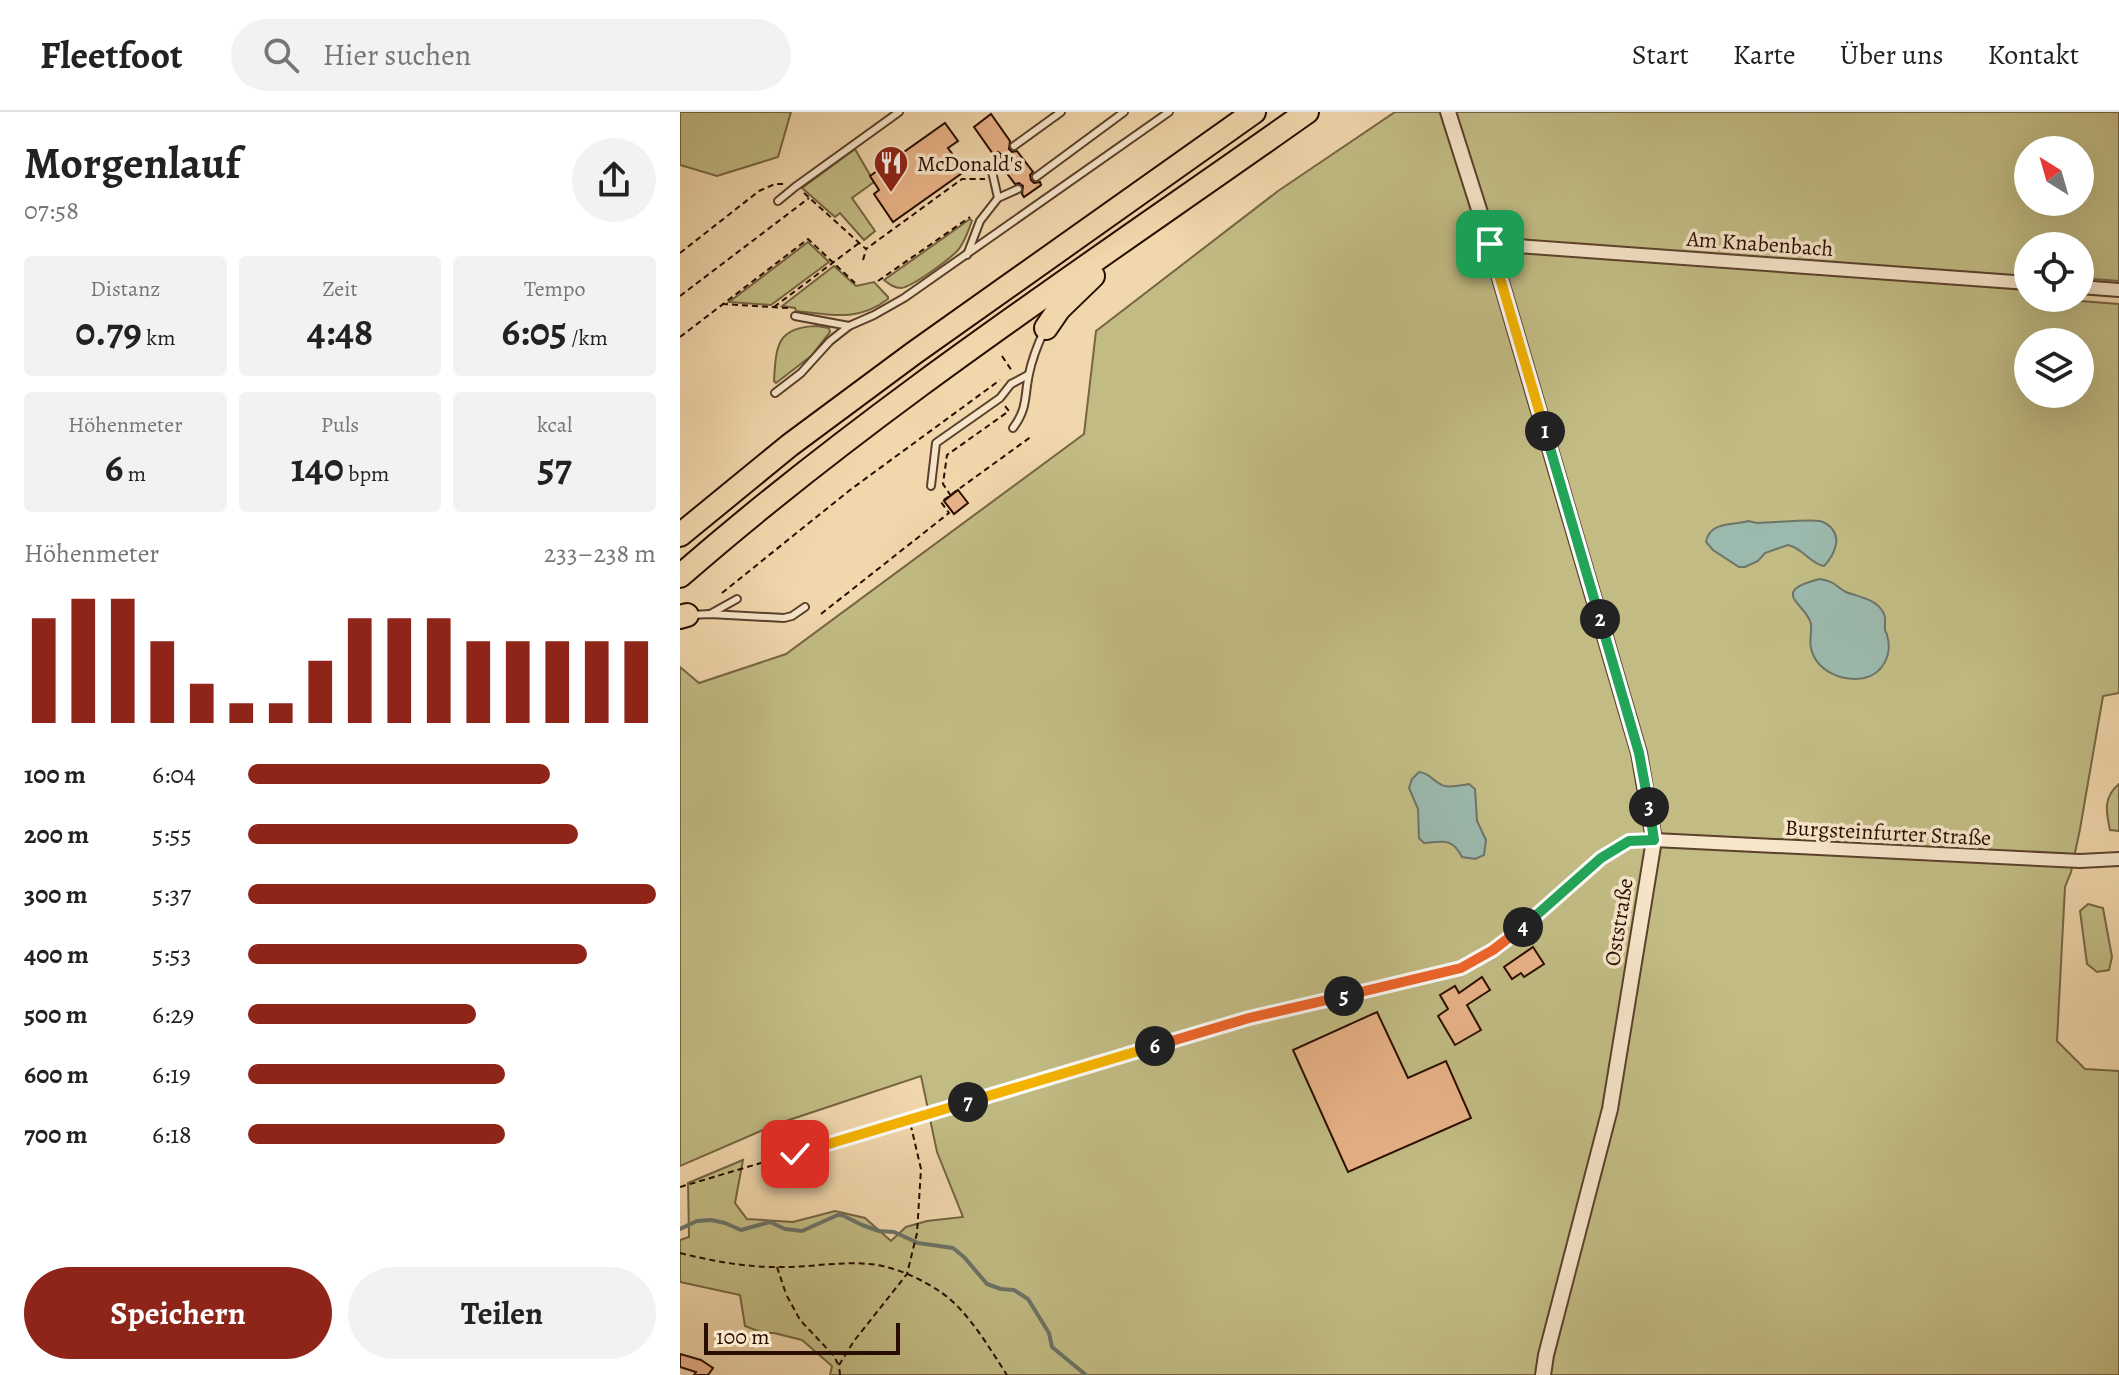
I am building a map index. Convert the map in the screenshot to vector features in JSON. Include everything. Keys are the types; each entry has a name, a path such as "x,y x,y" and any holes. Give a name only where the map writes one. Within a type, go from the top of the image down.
{"highway":[{"path":"680,535 790,445 914,353 1254,112"},
{"path":"680,576 808,470 931,376 1307,112"},
{"path":"1046,328 1059,309 1132,236"}],"street":[{"name":"Oststraße","path":"1448,112 1490,244 1639,753 1654,840 1610,1109 1543,1375"},
{"name":"Am Knabenbach","path":"1490,244 2014,282"},
{"path":"2094,288 2119,290"},
{"name":"Burgsteinfurter Straße","path":"1654,840 2065,860 2119,859"}],"lane":[{"path":"778,201 899,112"},
{"path":"1014,146 1061,112"},
{"path":"1036,177 1124,112"},
{"path":"775,393 801,373 830,341 849,326 904,298 1169,112"},
{"path":"997,158 991,167 998,198"},
{"path":"967,255 986,213 998,198 1018,189"},
{"path":"795,316 849,326"},
{"path":"1013,428 1022,416 1028,375 1046,328"},
{"path":"931,486 936,443 1000,398 1011,384 1028,375"},
{"path":"710,614 737,599"},
{"path":"684,616 710,614 784,618 805,607"},
{"path":"1411,980 1461,968 1493,950 1601,858 1629,841 1654,840"}],"path":[{"path":"863,260 866,249 962,179 992,180"},
{"path":"680,253 759,191 775,184 795,187 810,197 866,249"},
{"path":"680,296 810,197"},
{"path":"878,281 973,214 986,213"},
{"path":"680,337 808,239 855,283"},
{"path":"774,307 860,242"},
{"path":"721,304 790,308 795,316"},
{"path":"1002,356 1013,371"},
{"path":"722,593 850,490 1002,378"},
{"path":"951,495 943,484 947,455 1009,411 1000,398"},
{"path":"821,614 949,513 941,502 1032,436"},
{"path":"680,1187 1249,1018 1411,980"},
{"path":"839,1365 907,1274 917,1233 921,1169 910,1120"},
{"path":"680,1253 739,1266 870,1264 907,1274 944,1294 989,1347 1007,1375"},
{"path":"777,1267 789,1303"},
{"path":"787,1296 800,1320 834,1356 840,1375"}],"shaded area":[{"path":"680,112 791,112 778,157 717,176 680,165"},
{"path":"1395,112 2119,112 2119,281 2094,279 2094,232 2014,232 2014,312 2094,312 2094,302 2119,304 2119,693 2103,696 2080,829 2065,887 2057,1041 2085,1069 2119,1071 2119,1375 830,1375 832,1366 802,1340 763,1333 745,1326 740,1295 680,1282 680,1240 689,1237 688,1183 743,1160 735,1203 747,1219 793,1222 835,1211 865,1218 891,1241 906,1227 963,1217 937,1152 921,1076 777,1124 680,1166 680,667 699,683 786,654 1084,434 1096,331 1278,191"},
{"path":"855,149 874,182 852,198 875,231 864,240 840,213 835,217 802,188"},
{"path":"970,219 972,221 960,247 931,272 901,288 884,280"},
{"path":"808,242 829,262 771,305 729,302"},
{"path":"834,266 856,286 874,282 888,299 866,311 844,315 796,311 795,308 782,306"},
{"path":"817,326 829,328 830,332 811,356 776,383 776,358 781,341 793,330"},
{"path":"1748,521 1820,521 1835,533 1834,551 1824,566 1788,545 1765,553 1758,561 1745,567 1739,567 1706,542 1708,535 1717,527"},
{"path":"1820,579 1872,601 1884,614 1889,649 1881,668 1871,676 1856,679 1839,676 1824,669 1814,656 1810,645 1811,624 1793,594 1804,584"},
{"path":"1419,772 1445,786 1469,784 1475,789 1477,821 1486,840 1484,855 1475,859 1462,857 1450,844 1424,843 1419,838 1418,809 1409,788"},
{"path":"2119,784 2119,831 2110,830 2107,811 2110,794"},
{"path":"2088,904 2103,908 2112,957 2109,970 2097,972 2087,964 2080,911"}],"building":[{"path":"991,114 1010,141 1009,149 1017,151 1033,172 1031,180 1040,182 1041,185 1024,197 1023,186 1015,184 1000,164 1002,155 998,152 993,154 974,127"},
{"path":"945,123 958,141 948,148 965,171 893,222 874,194 879,190 870,176"},
{"path":"958,490 968,503 954,514 944,501"},
{"path":"1533,947 1544,964 1524,977 1521,973 1512,979 1504,967"},
{"path":"1482,977 1490,990 1467,1005 1481,1030 1455,1045 1438,1016 1448,1009 1440,995 1455,986 1459,993"},
{"path":"1377,1012 1408,1078 1446,1061 1471,1118 1348,1172 1293,1050"},
{"path":"680,1354 701,1360 713,1368 708,1375 694,1375 696,1372 680,1367"}],"waterway":[{"path":"680,1229 697,1221 711,1220 741,1230 770,1222 785,1229 802,1231 840,1214 862,1225 894,1232 918,1243 953,1248 987,1284 1014,1290 1028,1299 1049,1333 1052,1347 1086,1375"}],"place":[{"name":"McDonald's","path":"891,194"}],"route":[{"path":"795,1154 1249,1018 1461,968 1493,950 1534,918 1601,858 1629,841 1654,840 1639,753 1490,244"}]}
